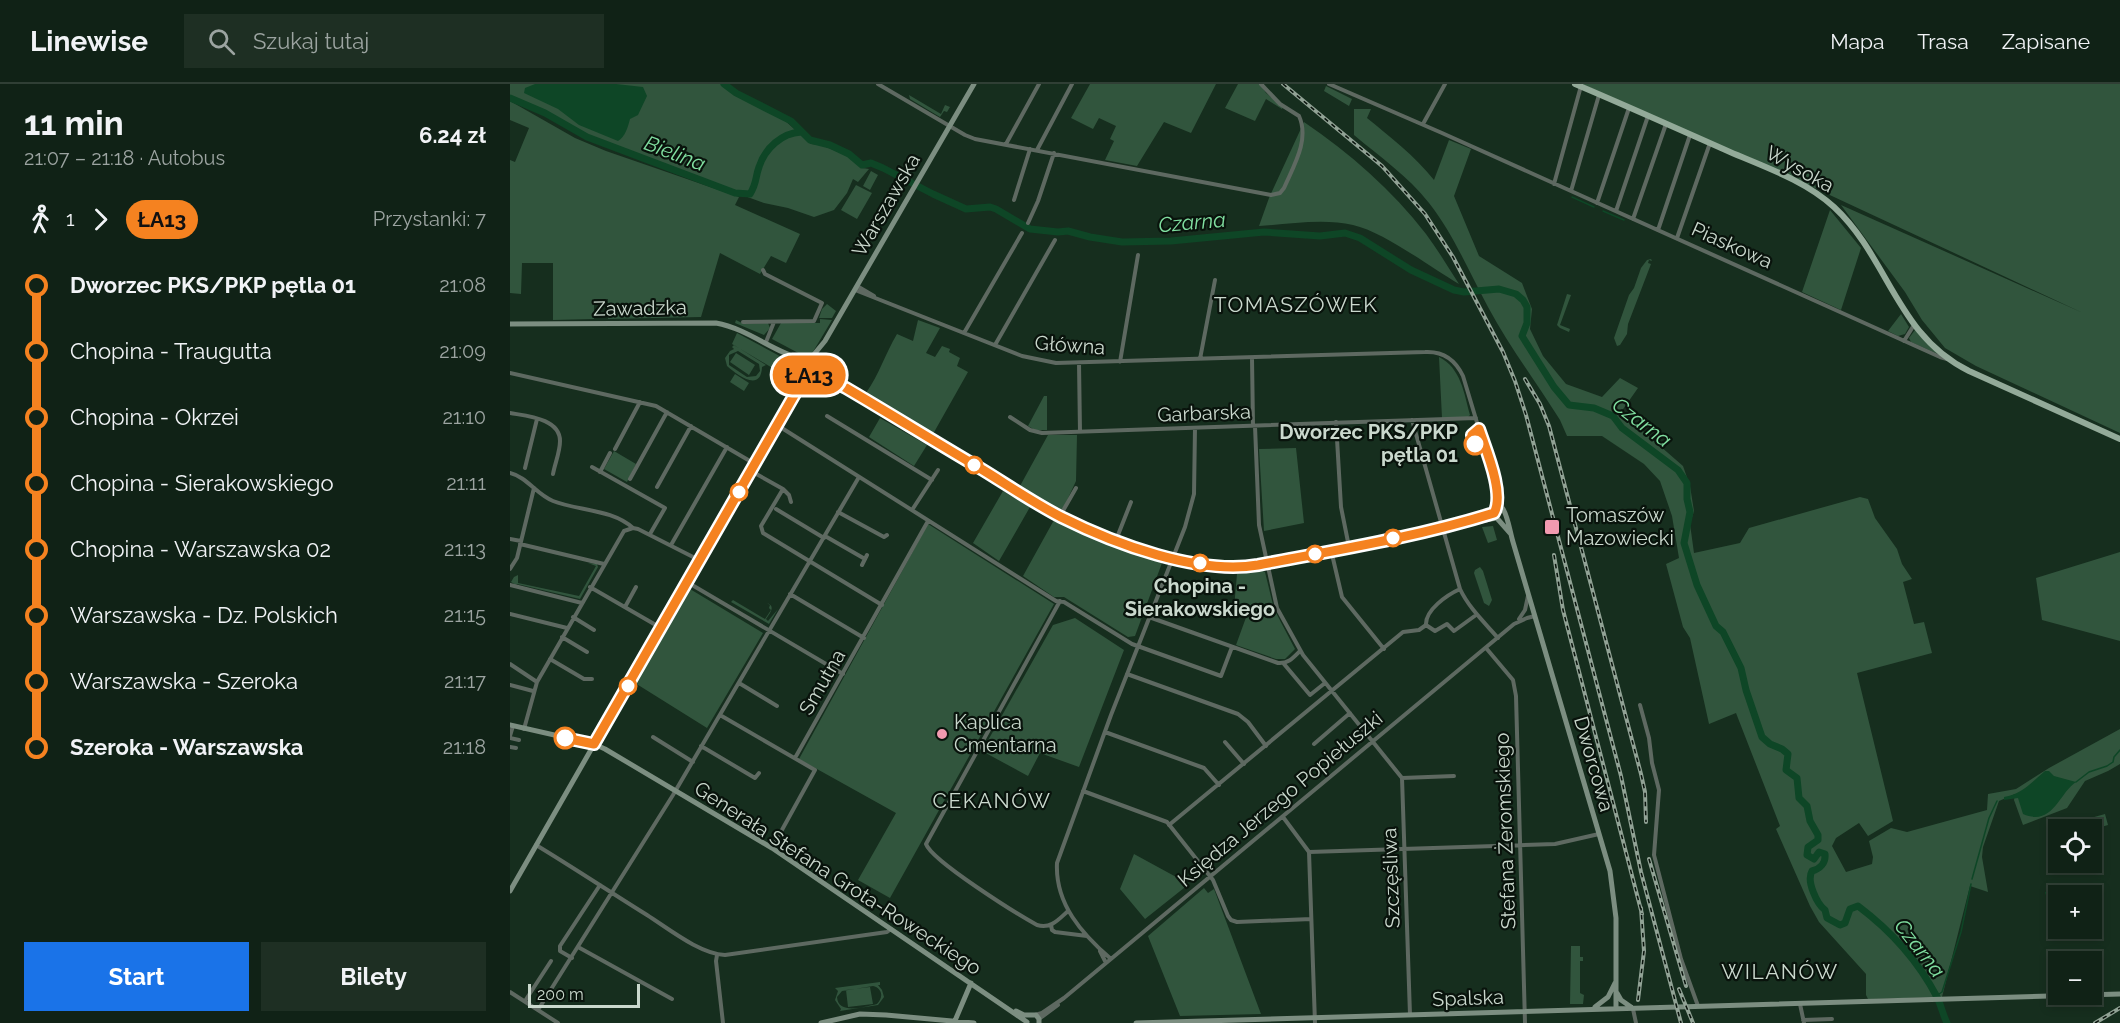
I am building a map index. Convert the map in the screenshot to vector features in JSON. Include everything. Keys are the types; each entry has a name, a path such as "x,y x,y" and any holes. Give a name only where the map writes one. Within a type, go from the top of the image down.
{"main road":[{"name":"Wysoka","path":"1578,85 1788,178 1816,193 1835,208 1865,245 1902,309 1947,359"},
{"name":"Piaskowa","path":"1947,359 2120,439"}],"street":[{"path":"878,84 970,137 1271,195 1280,193 1284,188 1300,152 1303,131 1299,116 1280,104 1261,84"},
{"name":"Warszawska","path":"510,891 974,84"},
{"path":"1006,144 1039,84"},
{"path":"1037,150 1072,84"},
{"name":"Piaskowa","path":"1329,84 1947,359"},
{"path":"1344,91 1348,84"},
{"path":"1423,124 1445,84"},
{"path":"1554,184 1578,85"},
{"path":"1571,192 1599,94"},
{"path":"1597,203 1629,107"},
{"path":"1616,212 1648,116"},
{"path":"1633,219 1666,123"},
{"path":"1658,230 1690,134"},
{"path":"1677,238 1710,143"},
{"path":"1014,200 1030,148"},
{"path":"1028,223 1054,153"},
{"path":"964,333 1022,233"},
{"path":"995,345 1056,240"},
{"path":"1120,362 1138,255"},
{"path":"743,322 814,321 822,303 763,270"},
{"path":"1200,359 1215,280"},
{"name":"Główna","path":"856,288 1039,361 1079,363 1430,351 1440,353"},
{"path":"766,342 774,322"},
{"name":"Zawadzka","path":"510,324 716,323 737,328 811,366 1060,516 1116,540 1172,560 1237,567 1267,563 1442,528 1499,514"},
{"path":"1904,341 1914,325"},
{"name":"Dworcowa","path":"1440,353 1451,359 1461,371 1498,493 1499,514 1510,533 1610,871 1614,899 1616,1008"},
{"path":"1252,358 1259,525 1277,608 1300,651 1402,778 1454,776"},
{"path":"1079,363 1080,432"},
{"path":"510,373 656,406 755,464"},
{"path":"615,449 640,402"},
{"path":"630,479 667,412"},
{"path":"510,413 537,418 551,425 559,435 560,442 553,474"},
{"path":"827,416 932,480"},
{"name":"Garbarska","path":"1010,417 1034,432 1476,418"},
{"path":"525,468 537,418"},
{"path":"1412,420 1460,589 1465,601 1498,638"},
{"path":"1336,422 1342,515 1349,547"},
{"path":"777,425 1056,601 1064,602 1137,646 1221,676 1232,647"},
{"path":"657,487 691,426"},
{"path":"1111,959 1098,948 1068,911 1059,891 1057,863 1137,646 1185,527 1194,494 1195,428"},
{"path":"671,545 727,447"},
{"path":"600,472 610,453"},
{"path":"592,467 665,508 650,534"},
{"path":"912,510 938,470"},
{"path":"751,471 783,489 789,495 791,502"},
{"path":"510,473 519,476 553,501 625,520 633,528 650,534 699,560"},
{"path":"538,1010 693,762 859,477"},
{"path":"510,569 517,558 534,488"},
{"path":"1060,516 1076,488"},
{"path":"783,489 761,526 761,530 882,605"},
{"path":"1116,540 1131,502"},
{"path":"776,509 824,537 866,557 862,565"},
{"path":"838,512 884,537 887,535"},
{"path":"524,729 537,682 624,531 625,520"},
{"name":"Smutna","path":"795,758 928,520"},
{"path":"624,531 633,528"},
{"path":"510,539 604,564"},
{"path":"1331,550 1342,597 1384,649"},
{"path":"687,582 843,674"},
{"path":"510,585 582,603"},
{"path":"590,587 661,628"},
{"path":"625,607 636,587"},
{"path":"1426,625 1428,614 1453,592 1460,589"},
{"name":"Księdza Jerzego Popiełuszki","path":"1038,1019 1054,1009 1064,998 1210,876 1498,638 1522,614 1528,593"},
{"path":"790,594 864,638"},
{"path":"1060,601 926,844 929,850 953,869 1042,927 1052,925 1068,911"},
{"path":"510,614 567,628"},
{"path":"1522,614 1535,614"},
{"name":"Księdza Jerzego Popiełuszki","path":"1514,624 1535,614"},
{"path":"1426,625 1435,631 1447,624 1454,631 1476,615"},
{"path":"573,617 594,630"},
{"path":"1149,617 1284,664 1310,695 1325,683"},
{"path":"1169,825 1403,632 1419,630 1426,625"},
{"path":"562,637 587,652"},
{"name":"Stefana Żeromskiego","path":"1486,648 1515,684 1525,1023"},
{"path":"1284,664 1300,651"},
{"path":"550,659 584,679 592,679"},
{"path":"510,664 537,682"},
{"path":"1127,674 1238,714 1248,722 1266,746"},
{"path":"738,683 777,706"},
{"path":"510,685 533,691"},
{"path":"1640,705 1659,790 1654,855 1681,959 1698,1006"},
{"path":"1314,744 1350,713"},
{"path":"720,715 814,769 815,773 772,849"},
{"path":"512,726 510,737 519,740"},
{"name":"Generała Stefana Grota-Roweckiego","path":"512,726 594,744 675,790 772,849 1028,1022"},
{"path":"1105,732 1204,768 1219,785"},
{"path":"653,737 693,762"},
{"path":"580,741 586,748 587,756"},
{"path":"1225,742 1244,764"},
{"path":"701,746 755,778 759,773"},
{"path":"510,747 516,748"},
{"name":"Szczęśliwa","path":"1402,778 1411,1023"},
{"path":"1083,791 1161,819 1169,825 1210,876 1228,916 1234,922 1311,919"},
{"path":"1282,817 1309,852 1315,1020"},
{"path":"1309,852 1563,843 1599,834"},
{"path":"536,845 706,951 717,955 887,932 891,929"},
{"path":"572,958 560,951 560,946 600,885"},
{"path":"1052,925 1052,930 1055,932 1088,936"},
{"path":"578,947 672,999"},
{"path":"1098,948 1106,963"},
{"path":"717,955 723,1023"},
{"path":"525,1001 551,961"},
{"path":"1589,1009 1600,1005 1608,997 1616,978"},
{"path":"954,1022 971,983"},
{"path":"1616,989 1621,1000 1633,1008 1636,1023"},
{"path":"510,992 558,1023"},
{"name":"Spalska","path":"1138,1023 1315,1020 1616,1008 2120,994"},
{"name":"Generała Stefana Grota-Roweckiego","path":"1001,1004 1038,1019"},
{"path":"1800,1004 1803,1022 1832,1019"},
{"path":"821,1023 860,1014 974,1023"},
{"path":"1028,1022 1029,1017 1038,1019"}],"shaded area":[{"path":"510,84 723,84 736,94 782,118 811,144 821,145 848,156 862,168 869,169 858,182 853,179 847,193 834,210 814,217 764,203 665,167 588,135 546,111 510,96"},
{"path":"535,84 616,84 643,87 647,96 638,115 630,119 624,134 618,141 579,125 558,109 524,93 525,88"},
{"path":"1090,84 1216,84 1191,133 1164,122 1137,166 1105,160 1114,141 1110,139 1116,126 1099,118 1093,129 1071,118"},
{"path":"1238,84 1260,84 1266,93 1283,107 1282,109 1266,99 1255,121 1225,108"},
{"path":"1582,84 2120,84 2120,433 1976,366 1945,348 1922,320 1905,292 1841,205 2083,313 1819,190"},
{"path":"1326,86 1352,99 1349,106 1324,91"},
{"path":"909,95 941,114 945,105 950,107 940,117 910,99"},
{"path":"510,101 575,138 606,151 739,197 735,205 800,234 786,263 771,256 760,274 720,253 701,317 608,319 608,299 594,299 594,319 553,320 553,263 522,263 521,294 510,293 510,160 515,162 529,128 510,120"},
{"path":"1354,109 1371,109 1367,118 1393,139 1434,180 1449,140 1471,149 1454,196 1479,256 1522,283 1532,309 1530,329 1543,356 1566,384 1602,397 1620,378 1638,388 1621,412 1683,466 1690,486 1694,511 1690,524 1694,553 1740,543 1749,528 1860,497 1868,499 1875,518 1897,549 1902,564 1912,579 1903,582 1914,624 1924,622 1932,653 1857,673 1893,821 1868,836 1859,823 1836,838 1832,846 1846,872 1872,864 1873,857 1869,841 1891,828 1907,832 1987,810 1988,794 2016,789 2120,729 2120,764 2085,781 2067,808 2023,825 2014,800 2015,794 1999,801 1983,847 1982,857 1988,892 1970,886 1942,997 1868,999 1866,974 1819,922 1810,906 1776,829 1780,826 1736,713 1709,724 1690,638 1683,627 1666,564 1679,558 1672,516 1660,481 1644,464 1602,436 1567,436 1560,420 1496,321 1438,215 1412,184 1354,135"},
{"path":"1304,122 1338,146 1385,187 1426,234 1459,284 1393,242 1353,225 1318,222 1259,226 1269,198"},
{"path":"871,171 878,175 870,190 863,186"},
{"path":"856,185 872,193 857,219 841,210"},
{"path":"1830,210 1861,248 1841,310 1802,292"},
{"path":"1651,259 1628,324 1627,334 1617,346 1614,338 1629,295 1641,268 1647,260"},
{"path":"1567,294 1571,295 1560,325 1570,329 1569,332 1557,325"},
{"path":"827,304 836,311 832,318 819,318 822,309"},
{"path":"1901,314 1909,327 1905,334 1898,336 1888,331"},
{"path":"820,319 832,320 811,355 804,356 772,339 781,323 820,323"},
{"path":"736,320 744,324 768,323 770,328 764,335 735,323"},
{"path":"918,320 940,328 926,353 935,357 942,346 950,349 949,352 960,358 957,366 968,372 933,434 866,393 897,334 913,341"},
{"path":"1915,330 1938,354 1911,342 1909,338"},
{"path":"737,333 798,366 800,374 796,382 732,344"},
{"path":"734,345 766,365 762,367 758,379 748,380 727,366 725,358 734,349 732,347","holes":["738,351 759,364 760,371 756,376 747,377 729,365 729,355"]},
{"path":"736,353 755,365 749,375 730,362"},
{"path":"1439,357 1452,368 1461,382 1470,415 1468,417 1442,418"},
{"path":"735,374 749,383 744,391 730,382"},
{"path":"1044,396 1047,396 1047,430 1035,430 1028,426"},
{"path":"880,418 927,445 914,466 869,437"},
{"path":"1048,435 1077,435 1076,481 1063,509 1058,509 1020,486"},
{"path":"1296,448 1304,523 1264,531 1259,449"},
{"path":"614,451 636,464 627,482 604,469"},
{"path":"1003,491 1030,507 999,561 973,543"},
{"path":"1054,520 1162,563 1135,636 1128,637 1064,597 1054,597 1023,576"},
{"path":"928,524 1054,604 890,898 858,880 896,813 799,759"},
{"path":"1493,526 1497,540 1488,543 1482,527"},
{"path":"2120,552 2120,641 2042,620 2036,578"},
{"path":"588,563 597,564 598,567 580,599 511,582 518,575 518,583 579,596 596,566"},
{"path":"1480,567 1492,600 1489,606 1484,603 1474,573"},
{"path":"1263,571 1274,609 1295,649 1285,659 1276,659 1236,645 1248,612 1234,608 1237,574"},
{"path":"690,589 763,633 707,728 635,683"},
{"path":"733,600 765,619 771,610 766,619 768,621 778,609 769,624 731,602"},
{"path":"1075,618 1124,650 1079,767 1040,753 1028,776 982,751 1053,625"},
{"path":"2045,771 2076,782 2048,812 2042,816 2033,817 2023,814 2018,798 2004,800 2004,797 2021,790"},
{"path":"2105,814 2108,825 2102,827 2102,819 2087,819"},
{"path":"1134,854 1189,884 1145,919 1120,889"},
{"path":"1204,888 1208,893 1214,889 1261,1014 1180,1016 1148,936"},
{"path":"1571,946 1580,946 1580,957 1583,957 1583,961 1580,961 1580,993 1584,995 1583,1004 1570,1004"},
{"path":"880,982 878,985 884,997 878,1005 840,1011 835,1000 838,991 835,988","holes":["876,987 881,996 877,1004 847,1008 838,1003 837,997 842,991"]},
{"path":"870,987 873,1004 848,1007 846,990"}],"waterway":[{"name":"Czarna","path":"724,84 736,93 791,121 810,140 830,145 849,154 862,165 871,163 883,168 966,209 990,207 996,209 1030,229 1068,231 1122,242 1171,241 1264,232 1320,236 1345,233 1360,238 1411,270 1454,290 1464,292 1499,289 1516,294 1527,307 1527,323 1522,336 1554,387 1569,405 1594,408 1613,416 1622,428 1678,470 1687,483 1690,512 1684,543 1697,585 1716,626 1723,632 1741,668 1762,737 1788,754 1786,770 1797,778 1799,798 1807,806 1810,821 1818,835 1818,840 1808,847 1807,855 1814,859 1819,852 1825,854 1822,865 1812,871 1811,875 1811,886 1816,898 1825,910 1827,918 1840,925 1845,923 1850,909 1858,906 1881,925 1921,971 1937,997 1947,1023"},
{"name":"Bielina","path":"510,98 545,113 587,137 735,193 750,194 765,154 787,135 801,132"},
{"path":"1572,197 1594,207"},
{"path":"1603,211 1624,220"},
{"path":"2076,782 2089,772 2113,762 2120,750"},
{"path":"1972,879 1989,818 1997,801"},
{"path":"1936,996 1942,992 1961,932 1971,884"}],"railway":[{"path":"1283,84 1382,166 1425,214 1453,257 1503,352 1526,415 1621,776 1641,872 1681,1023"},
{"path":"1525,379 1540,404 1549,426 1641,774 1645,792 1646,822"},
{"path":"1554,555 1563,610 1642,914"},
{"path":"1649,859 1686,986"},
{"path":"1638,1000 1644,951 1641,908"},
{"path":"1679,989 1693,1023"},
{"path":"2095,1023 2120,1008"}],"bus line":[{"name":"ŁA13","path":"565,738 594,744 796,392 810,375 816,373 846,388 1060,516 1116,540 1172,560 1237,567 1258,565 1433,530 1494,513 1497,510 1498,493 1479,429 1472,435 1475,444"}],"place":[{"name":"Dworzec PKS/PKP pętla 01","path":"1475,444"},
{"name":"Tomaszów Mazowiecki","path":"1552,527"},
{"name":"Chopina - Sierakowskiego","path":"1200,563"},
{"name":"Kaplica Cmentarna","path":"942,734"}],"district":[{"name":"TOMASZÓWEK","path":"1296,304"},
{"name":"CEKANÓW","path":"992,800"},
{"name":"WILANÓW","path":"1780,971"}]}
